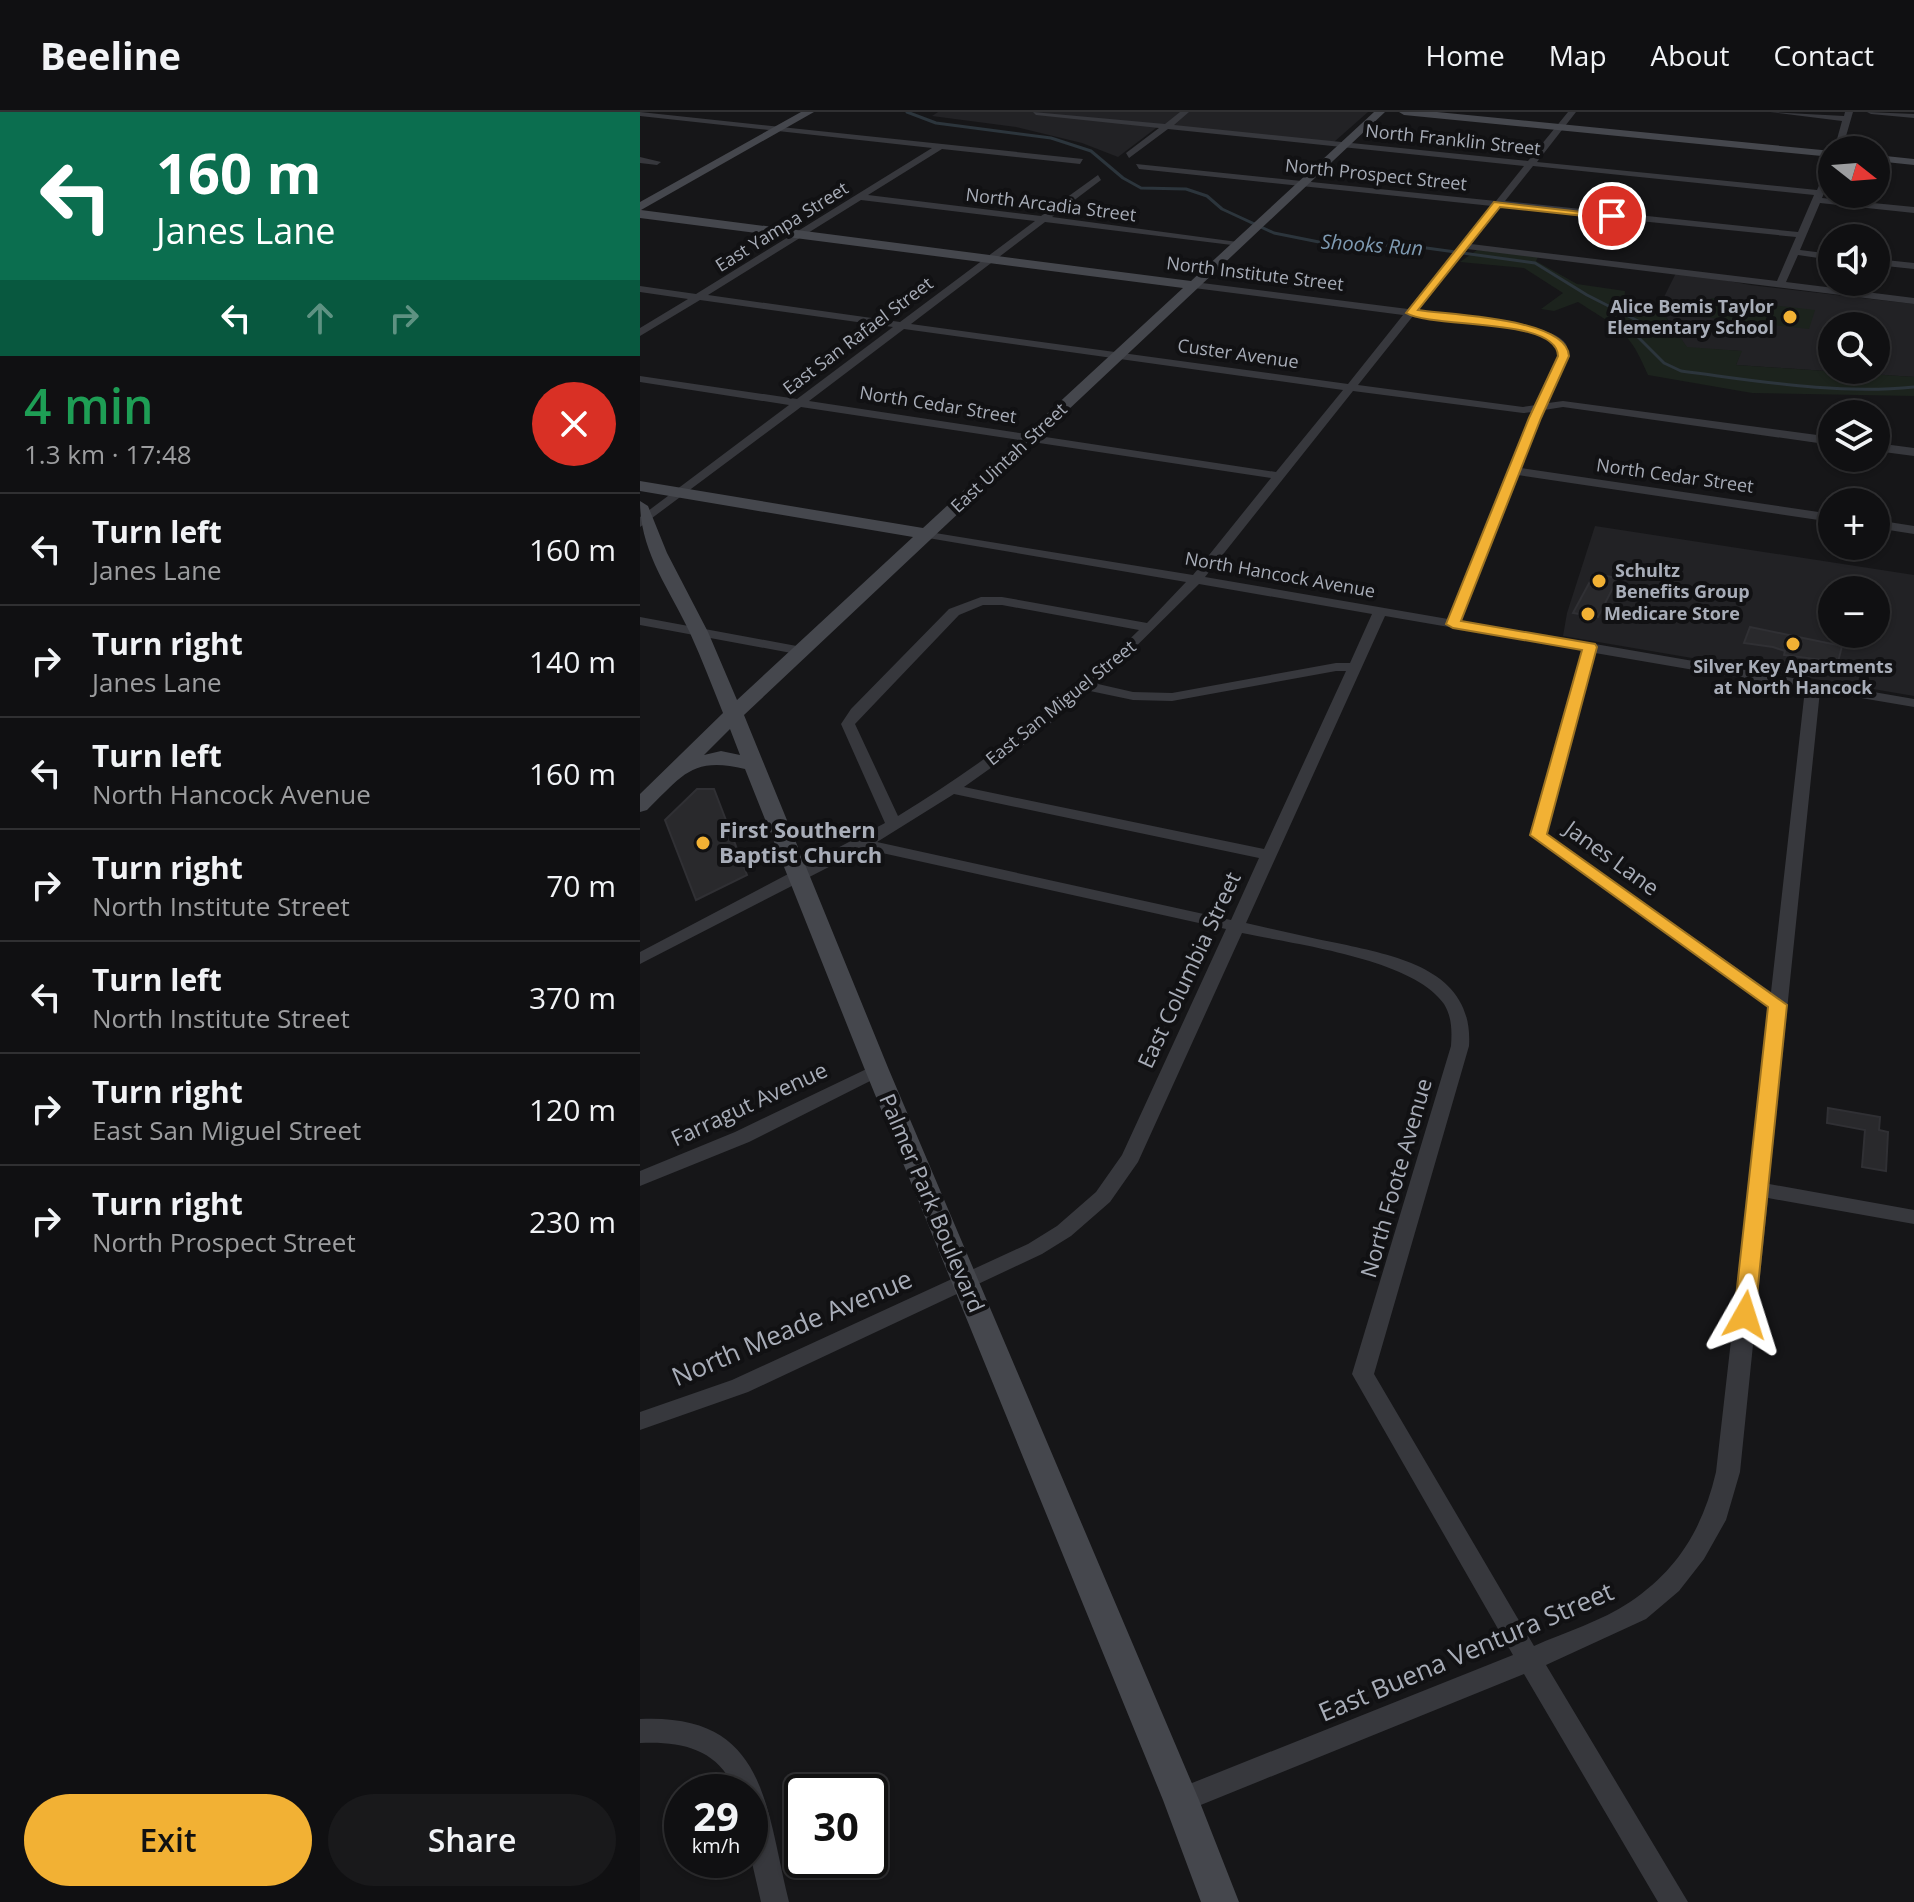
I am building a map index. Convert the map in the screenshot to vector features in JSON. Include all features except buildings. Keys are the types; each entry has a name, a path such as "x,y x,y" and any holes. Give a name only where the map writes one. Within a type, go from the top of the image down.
{"main road":[{"path":"640,207 809,112"},
{"name":"East Uintah Street","path":"644,797 682,765 1380,112"},
{"path":"1404,112 1818,153"},
{"path":"1890,159 1914,162"},
{"name":"North Institute Street","path":"640,214 1194,285"},
{"name":"North Hancock Avenue","path":"640,486 928,534"},
{"name":"Palmer Park Boulevard","path":"642,516 647,541 699,632 755,765 877,1070 1181,1800 1220,1902"},
{"path":"682,765 721,757 755,765"}],"street":[{"path":"1129,155 1185,112"},
{"name":"East San Miguel Street","path":"640,959 894,825 950,789 1087,686 1195,581 1572,112"},
{"path":"1774,112 1848,116 1842,136"},
{"path":"1871,112 1914,116"},
{"name":"North Franklin Street","path":"1036,113 1530,164 1914,210"},
{"path":"640,114 1080,161"},
{"name":"East Yampa Street","path":"640,333 941,146"},
{"path":"640,160 657,162"},
{"name":"North Prospect Street","path":"1139,166 1800,235"},
{"name":"East San Rafael Street","path":"642,516 680,492 1098,178"},
{"path":"1780,285 1817,196"},
{"name":"North Arcadia Street","path":"859,197 1242,241"},
{"path":"1461,250 1914,301"},
{"path":"1794,252 1818,255"},
{"path":"1890,263 1914,266"},
{"name":"North Institute Street","path":"1194,285 1524,327 1556,339 1561,344 1564,356 1453,624"},
{"name":"Custer Avenue","path":"640,289 1350,388 1523,410 1563,404 1818,439"},
{"name":"North Cedar Street","path":"640,379 1279,476"},
{"path":"1890,449 1914,452"},
{"name":"North Cedar Street","path":"1514,471 1818,516"},
{"path":"1890,526 1914,530"},
{"name":"North Hancock Avenue","path":"928,534 1914,703"},
{"path":"894,825 848,724 856,712 954,612 981,601 1002,601 1150,628"},
{"name":"East Columbia Street","path":"966,1283 1064,1231 1103,1197 1131,1157 1380,612"},
{"path":"640,621 802,651"},
{"name":"Janes Lane","path":"1590,647 1538,835 1778,1005"},
{"path":"1087,686 1133,696 1172,697 1336,667 1355,667"},
{"name":"East Buena Ventura Street","path":"1181,1800 1529,1660 1637,1611 1658,1596 1696,1552 1718,1513 1728,1472 1813,685"},
{"path":"950,789 1268,855"},
{"name":"North Foote Avenue","path":"861,843 1397,963 1439,986 1458,1009 1462,1022 1460,1046 1363,1374 1674,1902"},
{"name":"Farragut Avenue","path":"640,1179 742,1137 877,1070"},
{"path":"1758,1189 1914,1217"},
{"name":"North Meade Avenue","path":"640,1421 740,1386 966,1283"},
{"path":"640,1731 688,1732 713,1743 736,1760 741,1774"},
{"path":"768,1873 775,1902"}],"shaded area":[{"path":"938,112 1368,112 1334,142 1160,125 1118,157 1082,143 1016,127 932,116"},
{"path":"1477,250 1538,257 1536,261 1577,284 1625,291 1624,303 1659,307 1687,347 1742,351 1736,365 1818,371 1818,384 1890,384 1890,375 1914,377 1914,396 1752,393 1648,375 1635,348 1621,331 1578,302 1554,311 1541,309 1563,293 1524,268 1460,262"},
{"name":"Alice Bemis Taylor Elementary School","path":"1677,271 1750,285 1818,293 1818,296 1914,304 1914,377 1890,375 1890,312 1818,312 1818,371 1736,365 1741,351 1687,348 1659,307"},
{"path":"1711,298 1815,310 1809,329 1703,317"},
{"path":"1595,526 1914,575 1914,696 1563,636 1567,613"}],"waterway":[{"name":"Shooks Run","path":"907,112 936,123 1051,138 1091,151 1123,178 1141,188 1186,189 1207,196 1222,209 1274,233 1324,243 1412,246 1535,263 1587,295 1640,322 1638,337 1664,363 1681,371 1827,388 1914,387"}],"place":[{"name":"Alice Bemis Taylor Elementary School","path":"1790,317"},
{"name":"Schultz Benefits Group","path":"1599,581"},
{"name":"Medicare Store","path":"1588,614"},
{"name":"Silver Key Apartments at North Hancock","path":"1793,644"},
{"name":"First Southern Baptist Church","path":"703,843"}],"route":[{"path":"1612,216 1498,204 1411,313 1534,330 1556,339 1563,348 1564,356 1535,418 1453,624 1590,647 1538,835 1778,1005 1745,1315"}]}
